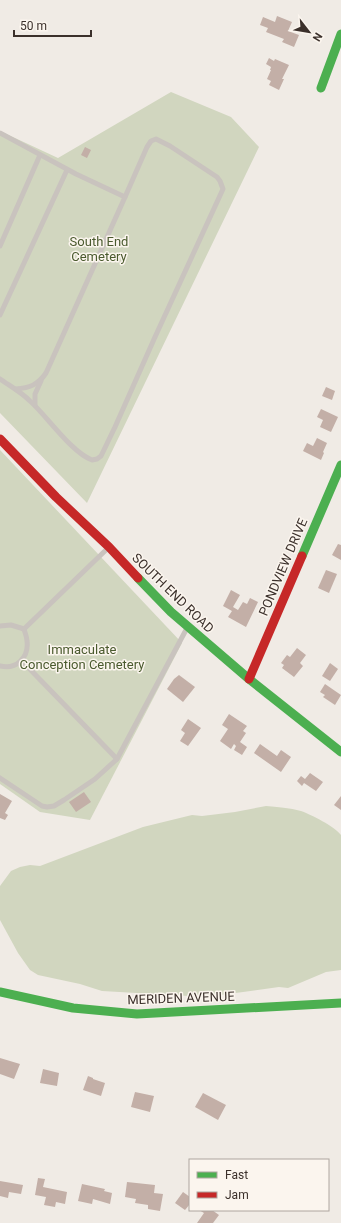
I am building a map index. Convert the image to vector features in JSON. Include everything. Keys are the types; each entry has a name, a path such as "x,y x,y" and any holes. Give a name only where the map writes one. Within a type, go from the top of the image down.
{"street":[{"path":"321,88 341,34"},
{"name":"SOUTH END ROAD","path":"0,438 56,497 109,547 170,612 249,679 341,752"},
{"name":"PONDVIEW DRIVE","path":"249,679 341,465"},
{"name":"MERIDEN AVENUE","path":"0,992 73,1008 137,1014 341,1003"}],"lane":[{"path":"0,133 67,170 125,197"},
{"path":"0,379 16,389 35,405 52,425 84,456 92,460 101,456 133,389 154,337 222,189 222,185 217,177 170,146 153,139 147,147 42,380 36,394 35,405"},
{"path":"0,246 40,155"},
{"path":"0,315 67,170"},
{"path":"16,389 31,387 42,380"},
{"path":"24,629 109,547"},
{"path":"0,626 11,625 24,629"},
{"path":"0,778 47,808 64,800 95,779 117,759 188,627"},
{"path":"0,666 16,666 22,661 26,654 28,643 24,629"},
{"path":"22,661 117,759"}],"green space":[{"name":"South End Cemetery","path":"171,92 231,117 259,147 87,503 0,413 0,131 58,158"},
{"name":"Immaculate Conception Cemetery","path":"0,450 182,643 90,820 40,812 0,784"},
{"path":"266,806 301,811 317,818 341,835 341,970 326,972 288,988 279,987 206,997 102,991 80,984 38,975 30,970 18,953 0,920 0,886 11,871 20,867 30,865 40,866 143,827 192,815 202,816 235,812"}],"building":[{"path":"277,16 292,22 288,31 299,35 294,47 282,42 284,39 266,32 268,28 260,25 263,17 275,22"},
{"path":"269,58 289,65 282,79 284,79 279,90 269,85 271,81 267,79 271,70 271,67 266,64"},
{"path":"85,147 91,150 87,158 81,155"},
{"path":"326,387 335,391 332,400 322,396"},
{"path":"321,409 338,417 331,432 320,427 323,420 317,417"},
{"path":"317,438 327,443 321,460 303,451 307,443 313,446"},
{"path":"338,544 341,545 341,560 332,555"},
{"path":"326,570 337,574 329,593 318,588"},
{"path":"231,590 240,595 233,607 238,610 243,602 247,604 250,598 258,602 246,627 228,617 232,611 223,606"},
{"path":"297,648 306,655 300,663 303,666 294,677 282,668 284,665 281,663 287,655 290,657"},
{"path":"330,663 338,669 330,681 322,676"},
{"path":"179,675 195,687 183,702 167,689"},
{"path":"325,684 341,695 335,705 323,697 325,695 320,692"},
{"path":"229,714 247,726 243,731 246,733 240,742 247,747 242,755 234,750 236,746 234,744 231,749 220,741 228,729 222,725"},
{"path":"188,719 201,728 188,746 180,741 185,733 181,730"},
{"path":"260,744 277,756 281,750 291,757 281,772 254,753"},
{"path":"310,773 323,782 316,791 304,783 302,786 297,781 301,776 305,779"},
{"path":"84,792 91,802 76,812 69,802"},
{"path":"0,794 12,801 5,813 8,815 5,820 0,818"},
{"path":"341,796 341,810 334,805"},
{"path":"0,1058 20,1064 14,1079 0,1074"},
{"path":"43,1069 59,1073 57,1086 40,1083"},
{"path":"88,1076 105,1083 101,1096 83,1090"},
{"path":"135,1092 154,1096 150,1112 131,1107"},
{"path":"203,1093 226,1105 218,1120 195,1107"},
{"path":"38,1178 45,1179 43,1187 67,1192 65,1204 56,1202 55,1207 44,1205 46,1197 35,1195"},
{"path":"0,1181 23,1185 21,1194 9,1192 8,1198 0,1196"},
{"path":"127,1182 155,1185 154,1193 163,1194 160,1211 148,1209 148,1205 135,1203 136,1199 125,1197"},
{"path":"82,1184 105,1189 104,1191 112,1193 110,1204 93,1199 92,1204 78,1201"},
{"path":"183,1192 189,1196 189,1205 185,1210 175,1203"},
{"path":"201,1211 213,1211 219,1215 213,1223 197,1223 204,1213"}],"traffic: fast":[{"path":"321,88 341,34"},
{"path":"302,556 341,465"},
{"path":"138,578 171,612 249,679 341,752"},
{"path":"0,992 73,1008 137,1014 341,1003"}],"traffic: jam":[{"path":"0,439 56,497 109,547 138,578"},
{"path":"249,679 302,556"}]}
